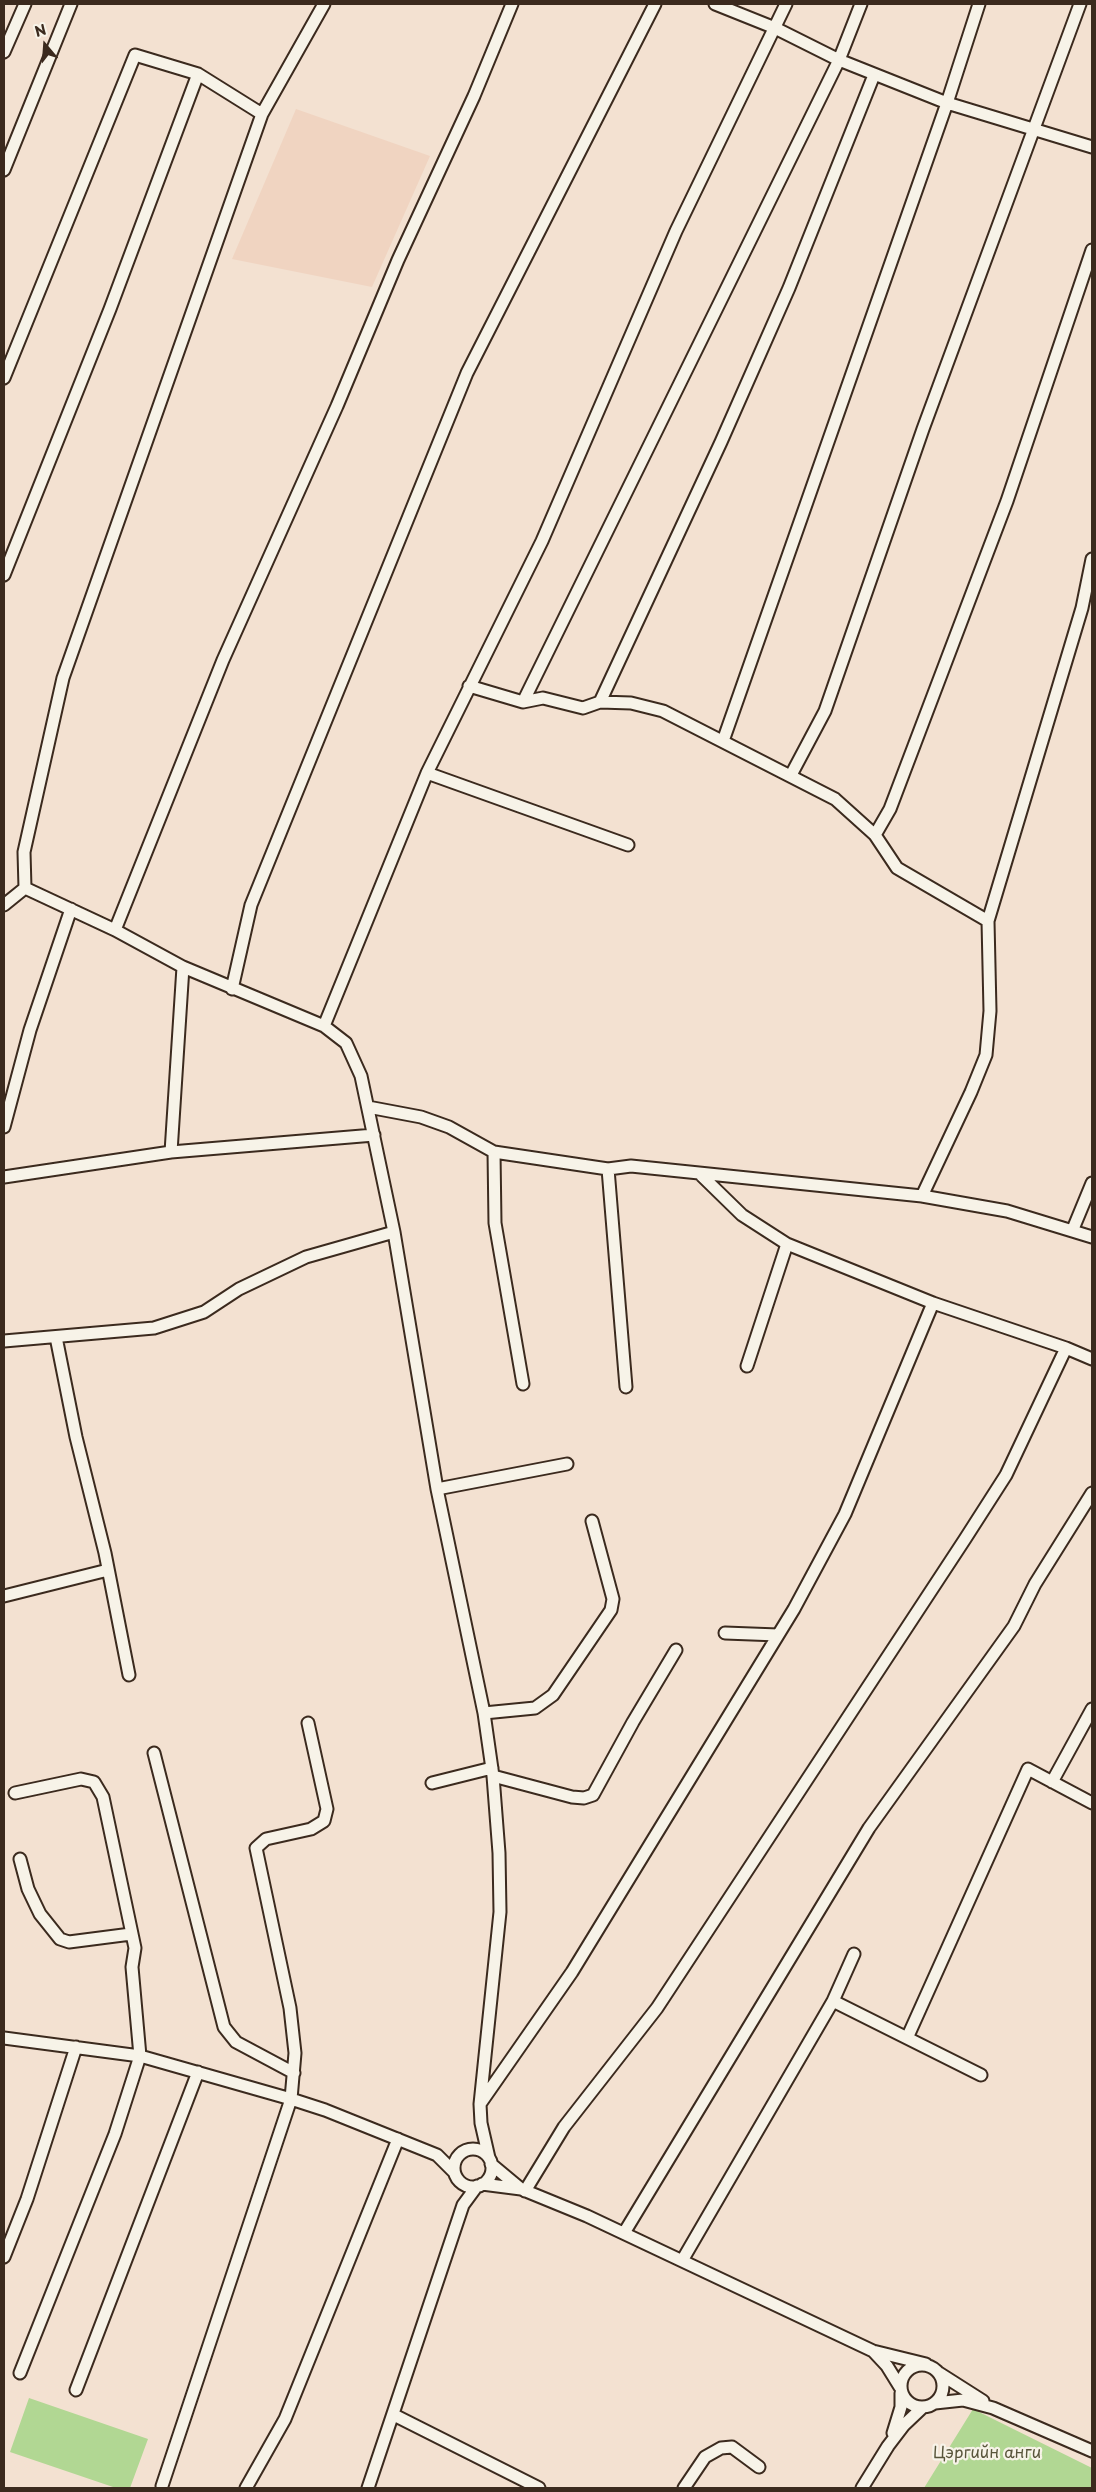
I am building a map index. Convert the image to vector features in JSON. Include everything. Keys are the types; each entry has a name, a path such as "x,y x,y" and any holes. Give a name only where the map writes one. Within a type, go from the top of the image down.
{"street":[{"path":"4,52 25,4"},
{"path":"4,170 71,4"},
{"path":"25,888 24,852 63,678 262,114 324,4"},
{"path":"115,930 223,660 332,415 398,260 474,96 512,4"},
{"path":"232,989 251,905 466,373 655,4"},
{"path":"715,4 775,28 874,75 947,103 1092,147"},
{"path":"324,1026 427,773 542,541 676,231 786,4"},
{"path":"523,702 839,60 861,4"},
{"path":"723,741 947,103 979,4"},
{"path":"791,775 825,711 922,429 1080,4"},
{"path":"4,378 135,55 198,74 262,114"},
{"path":"4,574 110,309 198,74"},
{"path":"600,702 722,442 785,297 874,75"},
{"path":"875,835 890,808 1007,501 1092,250"},
{"path":"922,1196 972,1092 986,1055 990,1010 988,921 1090,581 1092,558"},
{"path":"469,686 523,702 543,698 582,708 600,702 632,703 663,711 835,798 875,835 897,868 988,921"},
{"path":"427,773 628,845"},
{"path":"4,905 25,888"},
{"path":"25,888 115,930 183,967 324,1026 346,1043 354,1057 361,1076 374,1135 394,1232 438,1489 484,1713 500,1853 500,1912 480,2104 481,2123 490,2161 490,2175 463,2205 368,2488"},
{"path":"4,1127 30,1030 71,910"},
{"path":"171,1152 183,967"},
{"path":"368,1108 421,1117 449,1127 494,1152 608,1169 631,1166 922,1196 1007,1211 1073,1229 1092,1237"},
{"path":"4,1177 171,1152 374,1135"},
{"path":"494,1152 495,1223 523,1384"},
{"path":"608,1169 626,1387"},
{"path":"699,1173 742,1215 787,1244 933,1303 1066,1348 1092,1359"},
{"path":"1073,1229 1092,1183"},
{"path":"4,1341 154,1328 204,1312 239,1289 306,1256 394,1232"},
{"path":"747,1366 787,1244"},
{"path":"480,2104 501,2077 572,1972 778,1635 845,1514 933,1303"},
{"path":"56,1337 76,1438 108,1570 130,1675"},
{"path":"523,2190 564,2127 657,2008 1006,1476 1066,1348"},
{"path":"438,1489 567,1464"},
{"path":"624,2233 869,1828 1014,1626 1035,1584 1092,1493"},
{"path":"484,1713 535,1708 553,1695 611,1610 613,1599 592,1521"},
{"path":"4,1596 108,1570"},
{"path":"725,1633 778,1635"},
{"path":"432,1783 492,1772 572,1797 584,1798 593,1795 633,1722 676,1650"},
{"path":"1052,1782 1092,1709"},
{"path":"162,2486 291,2099 295,2053 290,2008 256,1848 266,1839 311,1829 324,1821 327,1809 308,1724"},
{"path":"154,1753 224,2028 236,2042 294,2073"},
{"path":"908,2036 1028,1769 1092,1803"},
{"path":"15,1793 81,1779 94,1782 103,1797 135,1948 132,1967 140,2056 115,2134 20,2373"},
{"path":"20,1859 28,1889 40,1914 60,1939 68,1942 132,1934"},
{"path":"683,2259 833,2001 854,1954"},
{"path":"833,2001 908,2036 981,2075"},
{"path":"4,2038 140,2056 291,2099 398,2139 437,2155 467,2186 480,2185 523,2190 683,2259 873,2351 926,2364 993,2408"},
{"path":"4,2257 27,2199 76,2047"},
{"path":"76,2390 198,2072"},
{"path":"463,2205 456,2176 455,2160 466,2151 481,2123"},
{"path":"246,2488 284,2419 398,2139"},
{"path":"437,2155 480,2150 523,2190"},
{"path":"873,2351 887,2366 910,2404 923,2407"},
{"path":"888,2446 898,2419 900,2381 907,2370 919,2364 926,2364"},
{"path":"935,2403 943,2389 939,2373"},
{"path":"862,2488 888,2446 904,2425 923,2407 935,2403 963,2400 993,2408 1092,2451"},
{"path":"394,2415 539,2488"},
{"path":"684,2488 706,2457 721,2448 732,2447 759,2467"}],"shaded area":[{"path":"296,109 430,156 372,287 232,259"}],"green space":[{"path":"29,2398 148,2439 130,2488 116,2488 10,2452"},
{"name":"Цэргийн анги","path":"973,2409 1092,2468 1092,2488 924,2488"}]}
